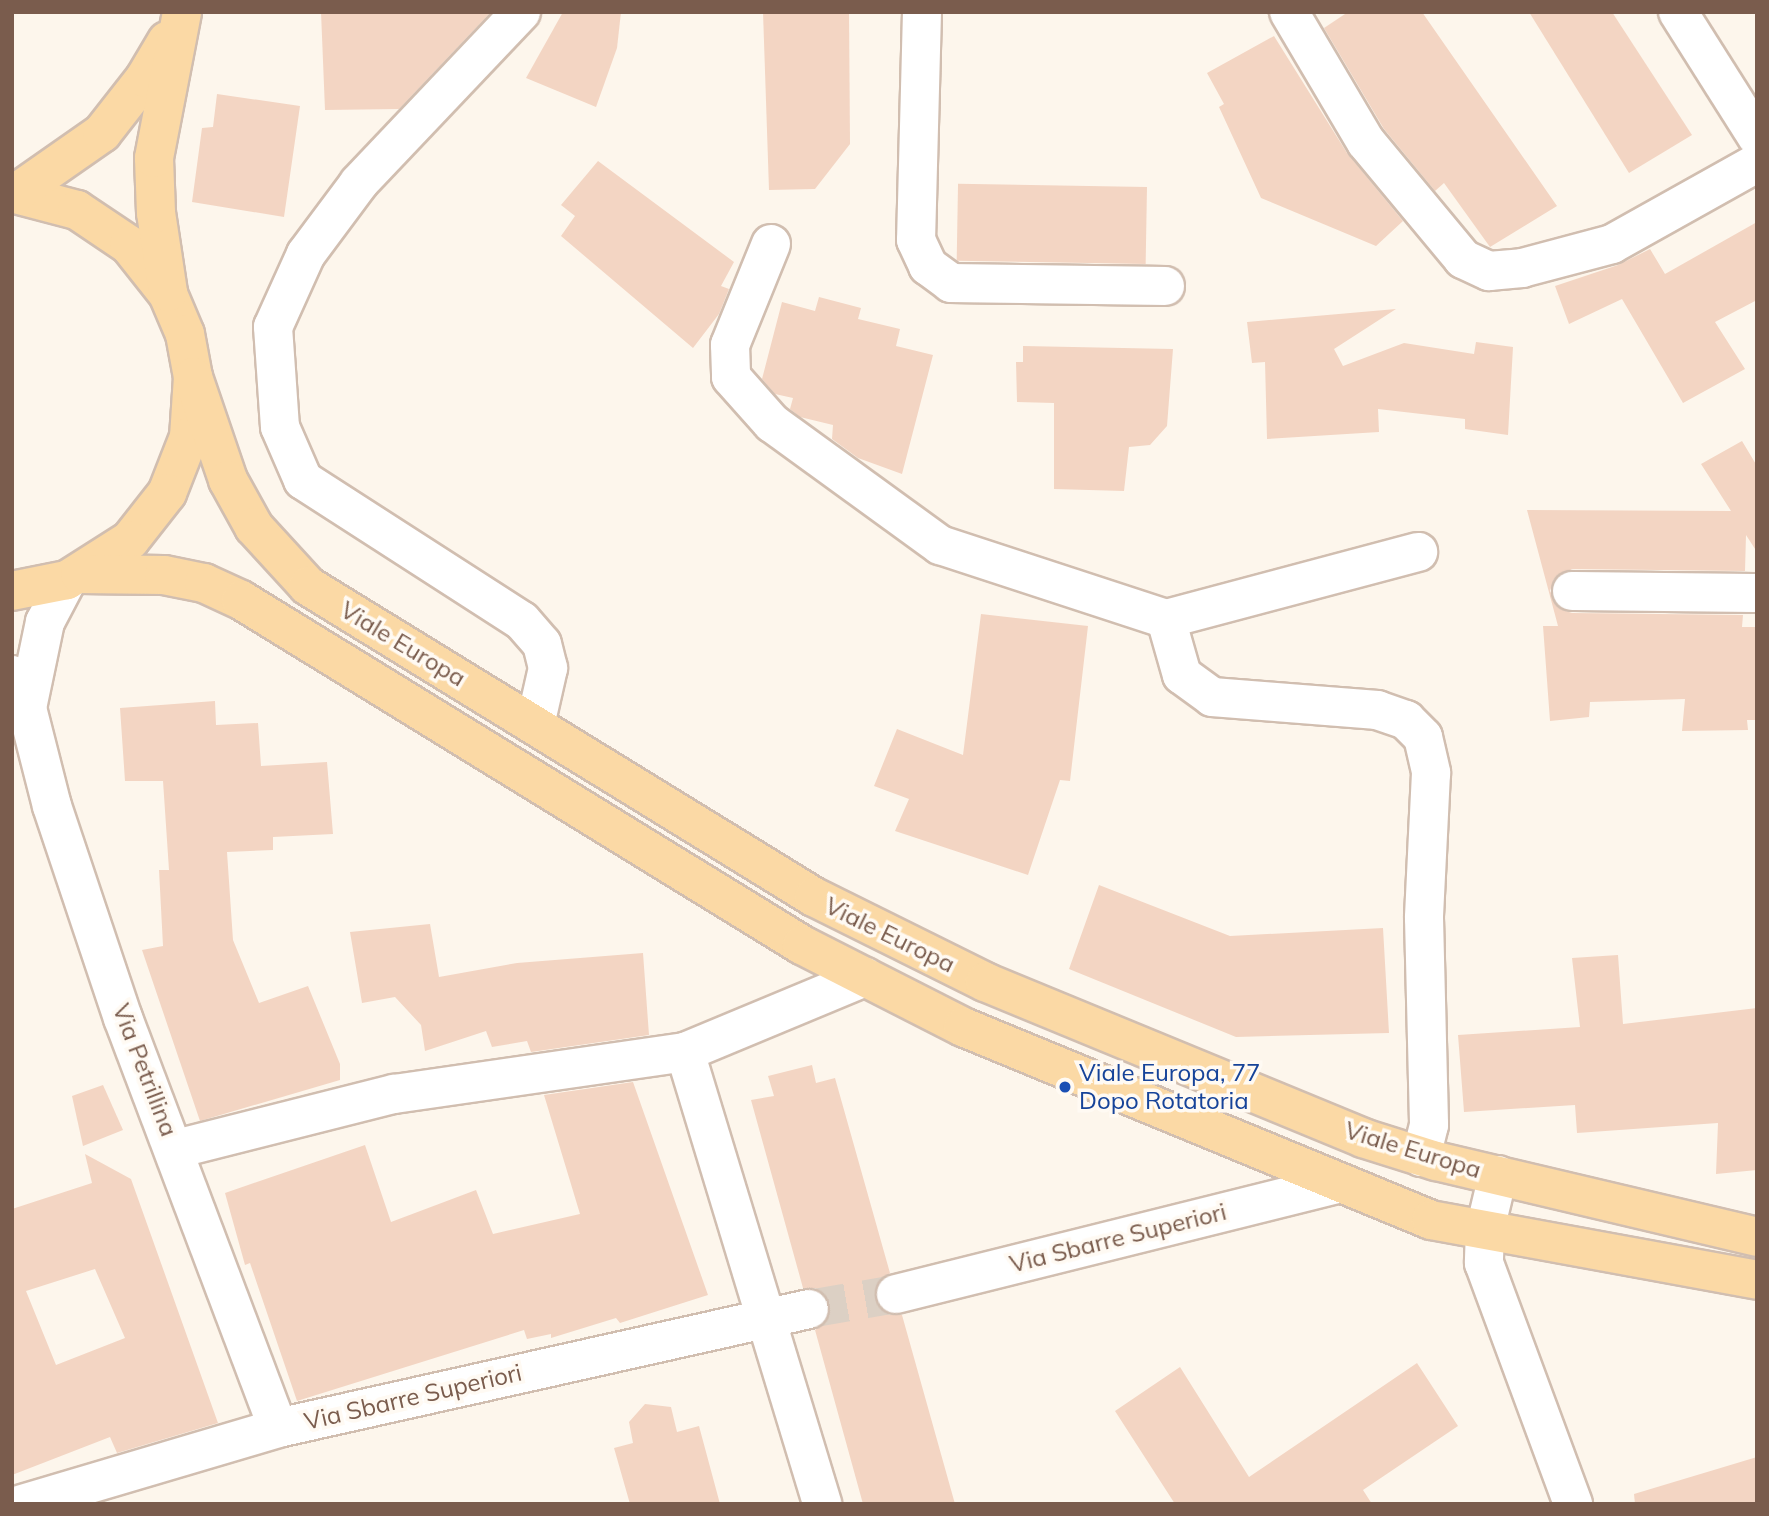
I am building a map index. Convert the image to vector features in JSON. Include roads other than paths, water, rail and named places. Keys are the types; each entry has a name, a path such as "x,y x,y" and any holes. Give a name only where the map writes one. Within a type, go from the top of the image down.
{"main road":[{"path":"14,193 102,133 145,78 181,15"},
{"path":"12,592 74,577 130,540 167,493 189,437 193,377 185,334 169,294 156,213 154,158 181,15"},
{"path":"14,193 77,210 129,245 169,294"},
{"name":"Viale Europa","path":"193,377 228,480 254,527 281,561 308,586 814,897 985,982 1147,1052 1421,1157 1757,1237"},
{"name":"Viale Europa","path":"74,577 164,575 204,583 241,600 618,835 865,977 963,1027 1432,1220 1757,1280"}],"street":[{"path":"521,12 359,183 306,254 273,327 280,427 303,480 522,621 542,644 548,668 535,725"},
{"path":"922,12 916,240 928,266 951,283 1165,286"},
{"path":"1289,12 1366,142 1463,259 1489,271 1522,268 1612,244 1757,163"},
{"path":"1690,16 1757,137"},
{"path":"771,244 730,345 731,377 772,423 940,545 1166,618 1418,552"},
{"path":"20,692 45,622 74,577"},
{"path":"1572,591 1757,593"},
{"path":"1166,618 1182,675 1212,697 1377,710 1406,720 1423,737 1431,773 1424,918 1429,1125 1421,1157"},
{"name":"Via Petrillina","path":"20,692 52,806 123,1018 176,1149 278,1428"},
{"path":"176,1149 394,1094 685,1052 865,977"},
{"path":"685,1052 768,1315 822,1504"},
{"path":"1498,1175 1485,1230 1484,1263 1573,1504"},
{"name":"Via Sbarre Superiori","path":"896,1294 1340,1183"},
{"name":"Via Sbarre Superiori","path":"22,1504 278,1428 768,1315 809,1309"}],"tunnel":[{"path":"809,1309 896,1294"}],"place":[{"name":"Viale Europa, 77 Dopo Rotatoria","path":"1065,1087"}]}
